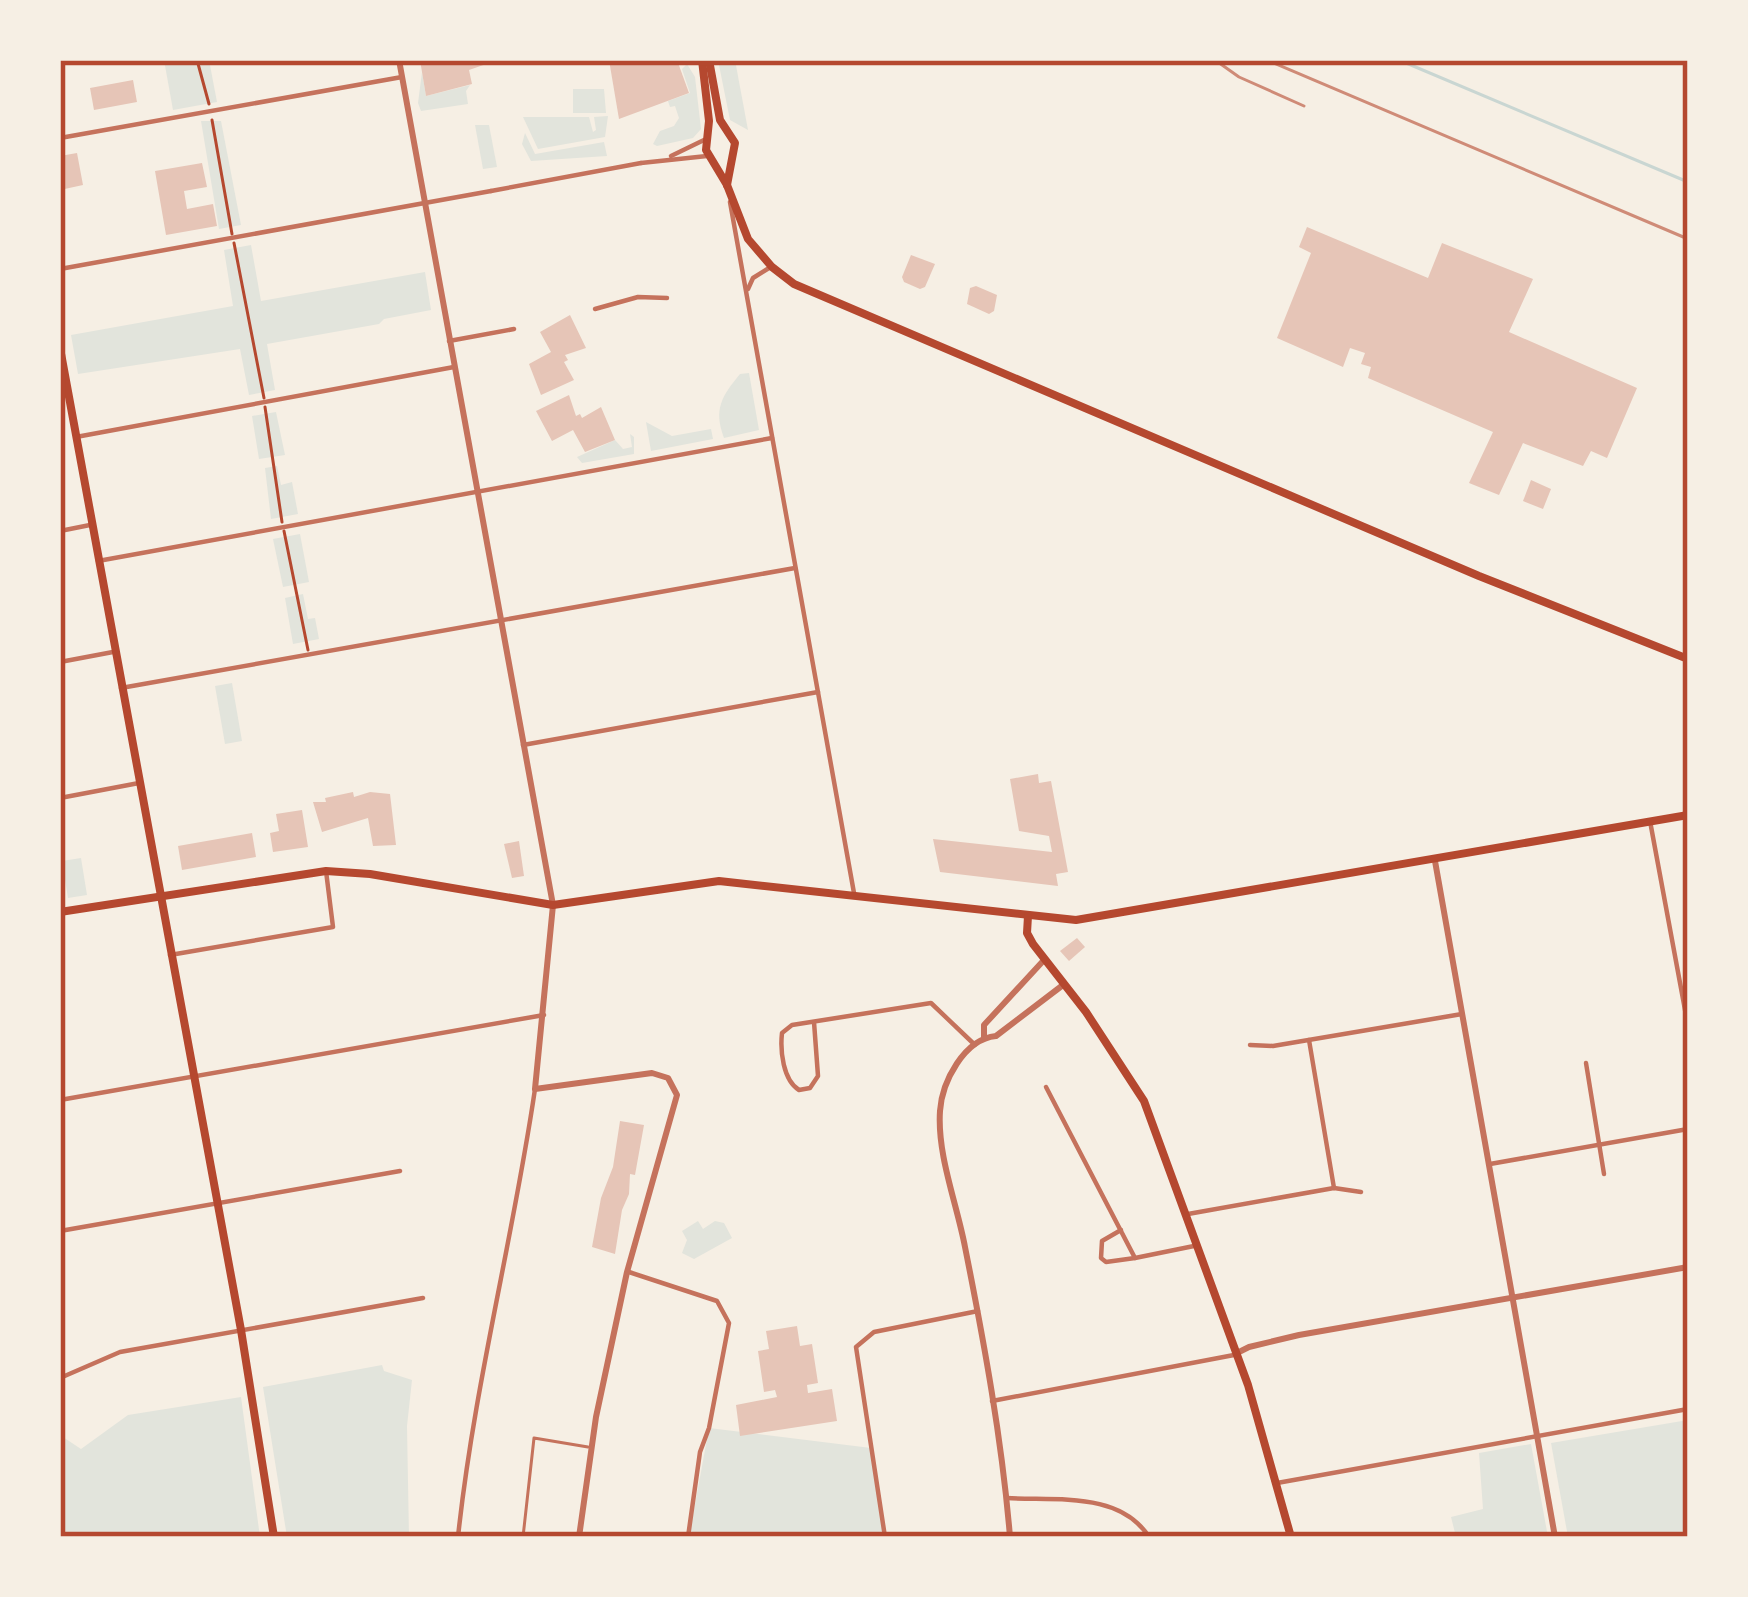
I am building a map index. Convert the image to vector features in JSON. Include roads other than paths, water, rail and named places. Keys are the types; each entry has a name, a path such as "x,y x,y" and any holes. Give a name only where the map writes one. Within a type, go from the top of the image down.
{"main road":[{"path":"705,60 720,120 735,143 727,185"},
{"path":"705,60 706,150 727,185 744,232 772,267 810,292 1479,576 1688,659"},
{"path":"707,136 727,131"},
{"path":"713,158 732,153"},
{"path":"60,348 64,399 76,437 241,1330 274,1537"},
{"path":"60,912 326,871 553,905 718,880 1028,916 1096,918 1688,815"},
{"path":"1028,916 1028,936 1144,1100 1199,1245 1291,1537"}],"street":[{"path":"399,60 553,905 544,1015 518,1209 468,1445 458,1537"},
{"path":"60,138 402,77"},
{"path":"666,159 707,136"},
{"path":"60,269 641,163 713,158"},
{"path":"727,185 854,893"},
{"path":"747,294 753,278 772,267"},
{"path":"595,309 646,296 667,298"},
{"path":"449,341 514,329"},
{"path":"76,437 454,367"},
{"path":"98,560 773,438"},
{"path":"60,531 92,525"},
{"path":"121,688 797,568"},
{"path":"60,662 115,652"},
{"path":"523,745 819,692"},
{"path":"60,798 139,783"},
{"path":"1650,821 1688,1026"},
{"path":"1436,861 1555,1537"},
{"path":"170,955 332,927 326,871"},
{"path":"984,1037 984,1025 1044,960"},
{"path":"1010,1537 978,1311 940,1118 950,1075 975,1045 984,1037 996,1036 1063,985"},
{"path":"814,1022 818,1076 810,1088 799,1090 787,1076 781,1038 791,1025 931,1003 975,1045"},
{"path":"1250,1045 1273,1046 1462,1014"},
{"path":"60,1100 544,1015"},
{"path":"1309,1040 1334,1188"},
{"path":"1586,1063 1604,1174"},
{"path":"535,1089 652,1073 675,1086 676,1106 627,1272 579,1537"},
{"path":"1046,1087 1135,1258"},
{"path":"1490,1164 1688,1129"},
{"path":"60,1232 400,1171"},
{"path":"1188,1214 1334,1188 1361,1192"},
{"path":"1121,1230 1102,1241 1101,1258 1106,1262 1199,1245"},
{"path":"992,1401 1235,1354 1299,1335 1688,1267"},
{"path":"627,1272 717,1301 729,1323 700,1452 688,1537"},
{"path":"60,1378 120,1352 423,1298"},
{"path":"885,1537 856,1347 874,1332 978,1311"},
{"path":"1277,1483 1688,1409"},
{"path":"1007,1498 1106,1505 1131,1515 1149,1537"}],"lane":[{"path":"523,1537 534,1438 592,1448"}],"waterway":[{"path":"1399,60 1688,182"}],"railway":[{"path":"1215,60 1239,77 1304,106"},
{"path":"1267,60 1688,239"}]}
